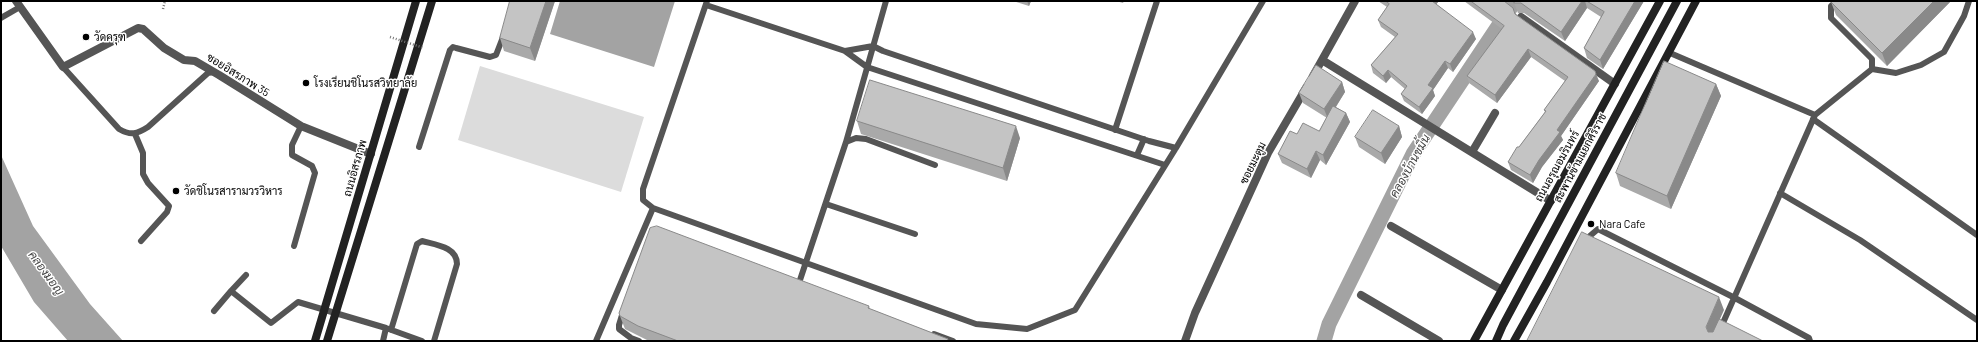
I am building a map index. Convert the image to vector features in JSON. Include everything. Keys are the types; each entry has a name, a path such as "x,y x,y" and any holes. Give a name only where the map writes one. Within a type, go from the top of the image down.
{"main road":[{"name":"ถนนอิสรภาพ","path":"315,341 415,1"},
{"path":"327,341 432,1"},
{"name":"ถนนอรุณอมรินทร์","path":"1474,341 1660,1"},
{"name":"สะพานข้ามแยกศิริราช","path":"1496,341 1503,325 1677,1"},
{"path":"1514,341 1670,53 1696,1"},
{"name":"สะพานข้ามแยกศิริราช","path":"1491,341 1503,325"}],"street":[{"name":"ซอยมะตูม","path":"1185,341 1196,313 1268,153 1355,1"},
{"path":"18,4 63,67"},
{"path":"1522,17 1615,84"},
{"name":"ซอยอิสรภาพ 35","path":"63,67 138,28 143,29 164,48 184,60 195,61 301,126 371,154"},
{"path":"1322,60 1551,201"},
{"path":"1472,152 1495,113"},
{"path":"1391,226 1502,290"},
{"path":"1361,295 1439,341"}],"lane":[{"path":"799,283 846,142 886,1"},
{"path":"1116,130 1157,1"},
{"path":"1165,165 867,67 845,51 706,3 643,189 643,200 653,208 807,262 976,324 1027,330 1075,310 1176,148 1263,1"},
{"path":"1836,1 1831,6 1830,18 1872,60 1872,69"},
{"path":"1715,341 1814,117 1872,69 1896,73 1921,65 1944,52 1964,16 1969,1"},
{"path":"1,18 18,4"},
{"path":"419,147 450,50 453,47 490,57 496,55 506,28"},
{"path":"845,51 873,46 883,51 1116,130 1176,148"},
{"path":"1670,53 1814,117 1977,235"},
{"path":"63,67 119,129 128,134 135,134 148,126 167,111 208,73 213,72"},
{"path":"294,246 315,173 312,166 292,154 292,145 301,126"},
{"path":"135,134 143,153 143,174 148,183 169,206 167,212 142,241"},
{"path":"846,142 856,138 866,139 935,165"},
{"path":"1137,155 1144,139"},
{"path":"1780,193 1860,240 1977,320"},
{"path":"826,204 915,234"},
{"path":"596,341 653,208"},
{"path":"1582,244 1586,238 1598,229 1735,298 1809,338 1810,341"},
{"path":"383,341 389,329 417,244 422,241 451,250 457,257 457,264 434,341"},
{"path":"214,311 246,275"},
{"path":"792,280 806,286"},
{"path":"231,291 271,323 298,302 389,329 422,341"},
{"path":"627,303 619,329 630,338 639,341"},
{"path":"931,333 953,341"}],"path":[{"path":"163,10 165,1"},
{"path":"390,37 424,48"}],"shaded area":[{"path":"480,66 644,117 621,192 458,140"}],"water":[{"path":"560,1 675,1 654,67 550,34"},
{"name":"คลองมอญ","path":"1,155 33,226 90,304 123,341 68,341 34,302 1,246"}],"building":[{"path":"510,1 546,1 530,48 500,38"},
{"path":"1386,1 1432,1 1473,32 1450,64 1445,61 1428,85 1433,88 1419,107 1401,94 1407,86 1388,70 1383,76 1371,65 1398,34 1378,20 1389,4"},
{"path":"1471,1 1504,1 1513,8 1515,14 1595,71 1596,74 1557,130 1560,132 1539,160 1530,175 1508,162 1517,147 1519,147 1546,111 1544,110 1568,77 1528,49 1495,95 1467,76 1504,26"},
{"path":"1516,1 1582,1 1561,32 1521,3 1514,3"},
{"path":"1587,1 1635,1 1600,60 1584,48 1604,12"},
{"path":"1934,1 1882,53 1831,2"},
{"path":"1664,61 1716,84 1667,196 1616,173"},
{"path":"1316,65 1342,82 1324,109 1299,93"},
{"path":"870,80 1016,126 1003,168 857,121"},
{"path":"1333,106 1346,113 1323,155 1316,151 1307,169 1278,154 1290,131 1297,134 1303,123 1319,131"},
{"path":"1373,110 1399,126 1381,153 1355,137"},
{"path":"657,226 869,306 868,308 948,339 947,341 678,341 638,326 620,316 619,313 650,228"},
{"path":"1582,232 1719,297 1706,327 1708,332 1713,332 1719,319 1763,341 1527,341"}],"waterway":[{"name":"คลองบ้านขมิ้น","path":"1324,341 1329,324 1413,154 1515,1"}],"place":[{"name":"วัดครุฑ","path":"86,37"},
{"name":"โรงเรียนชิโนรสวิทยาลัย","path":"306,83"},
{"name":"วัดชิโนรสารามวรวิหาร","path":"176,191"},
{"name":"Nara Cafe","path":"1591,224"}]}
